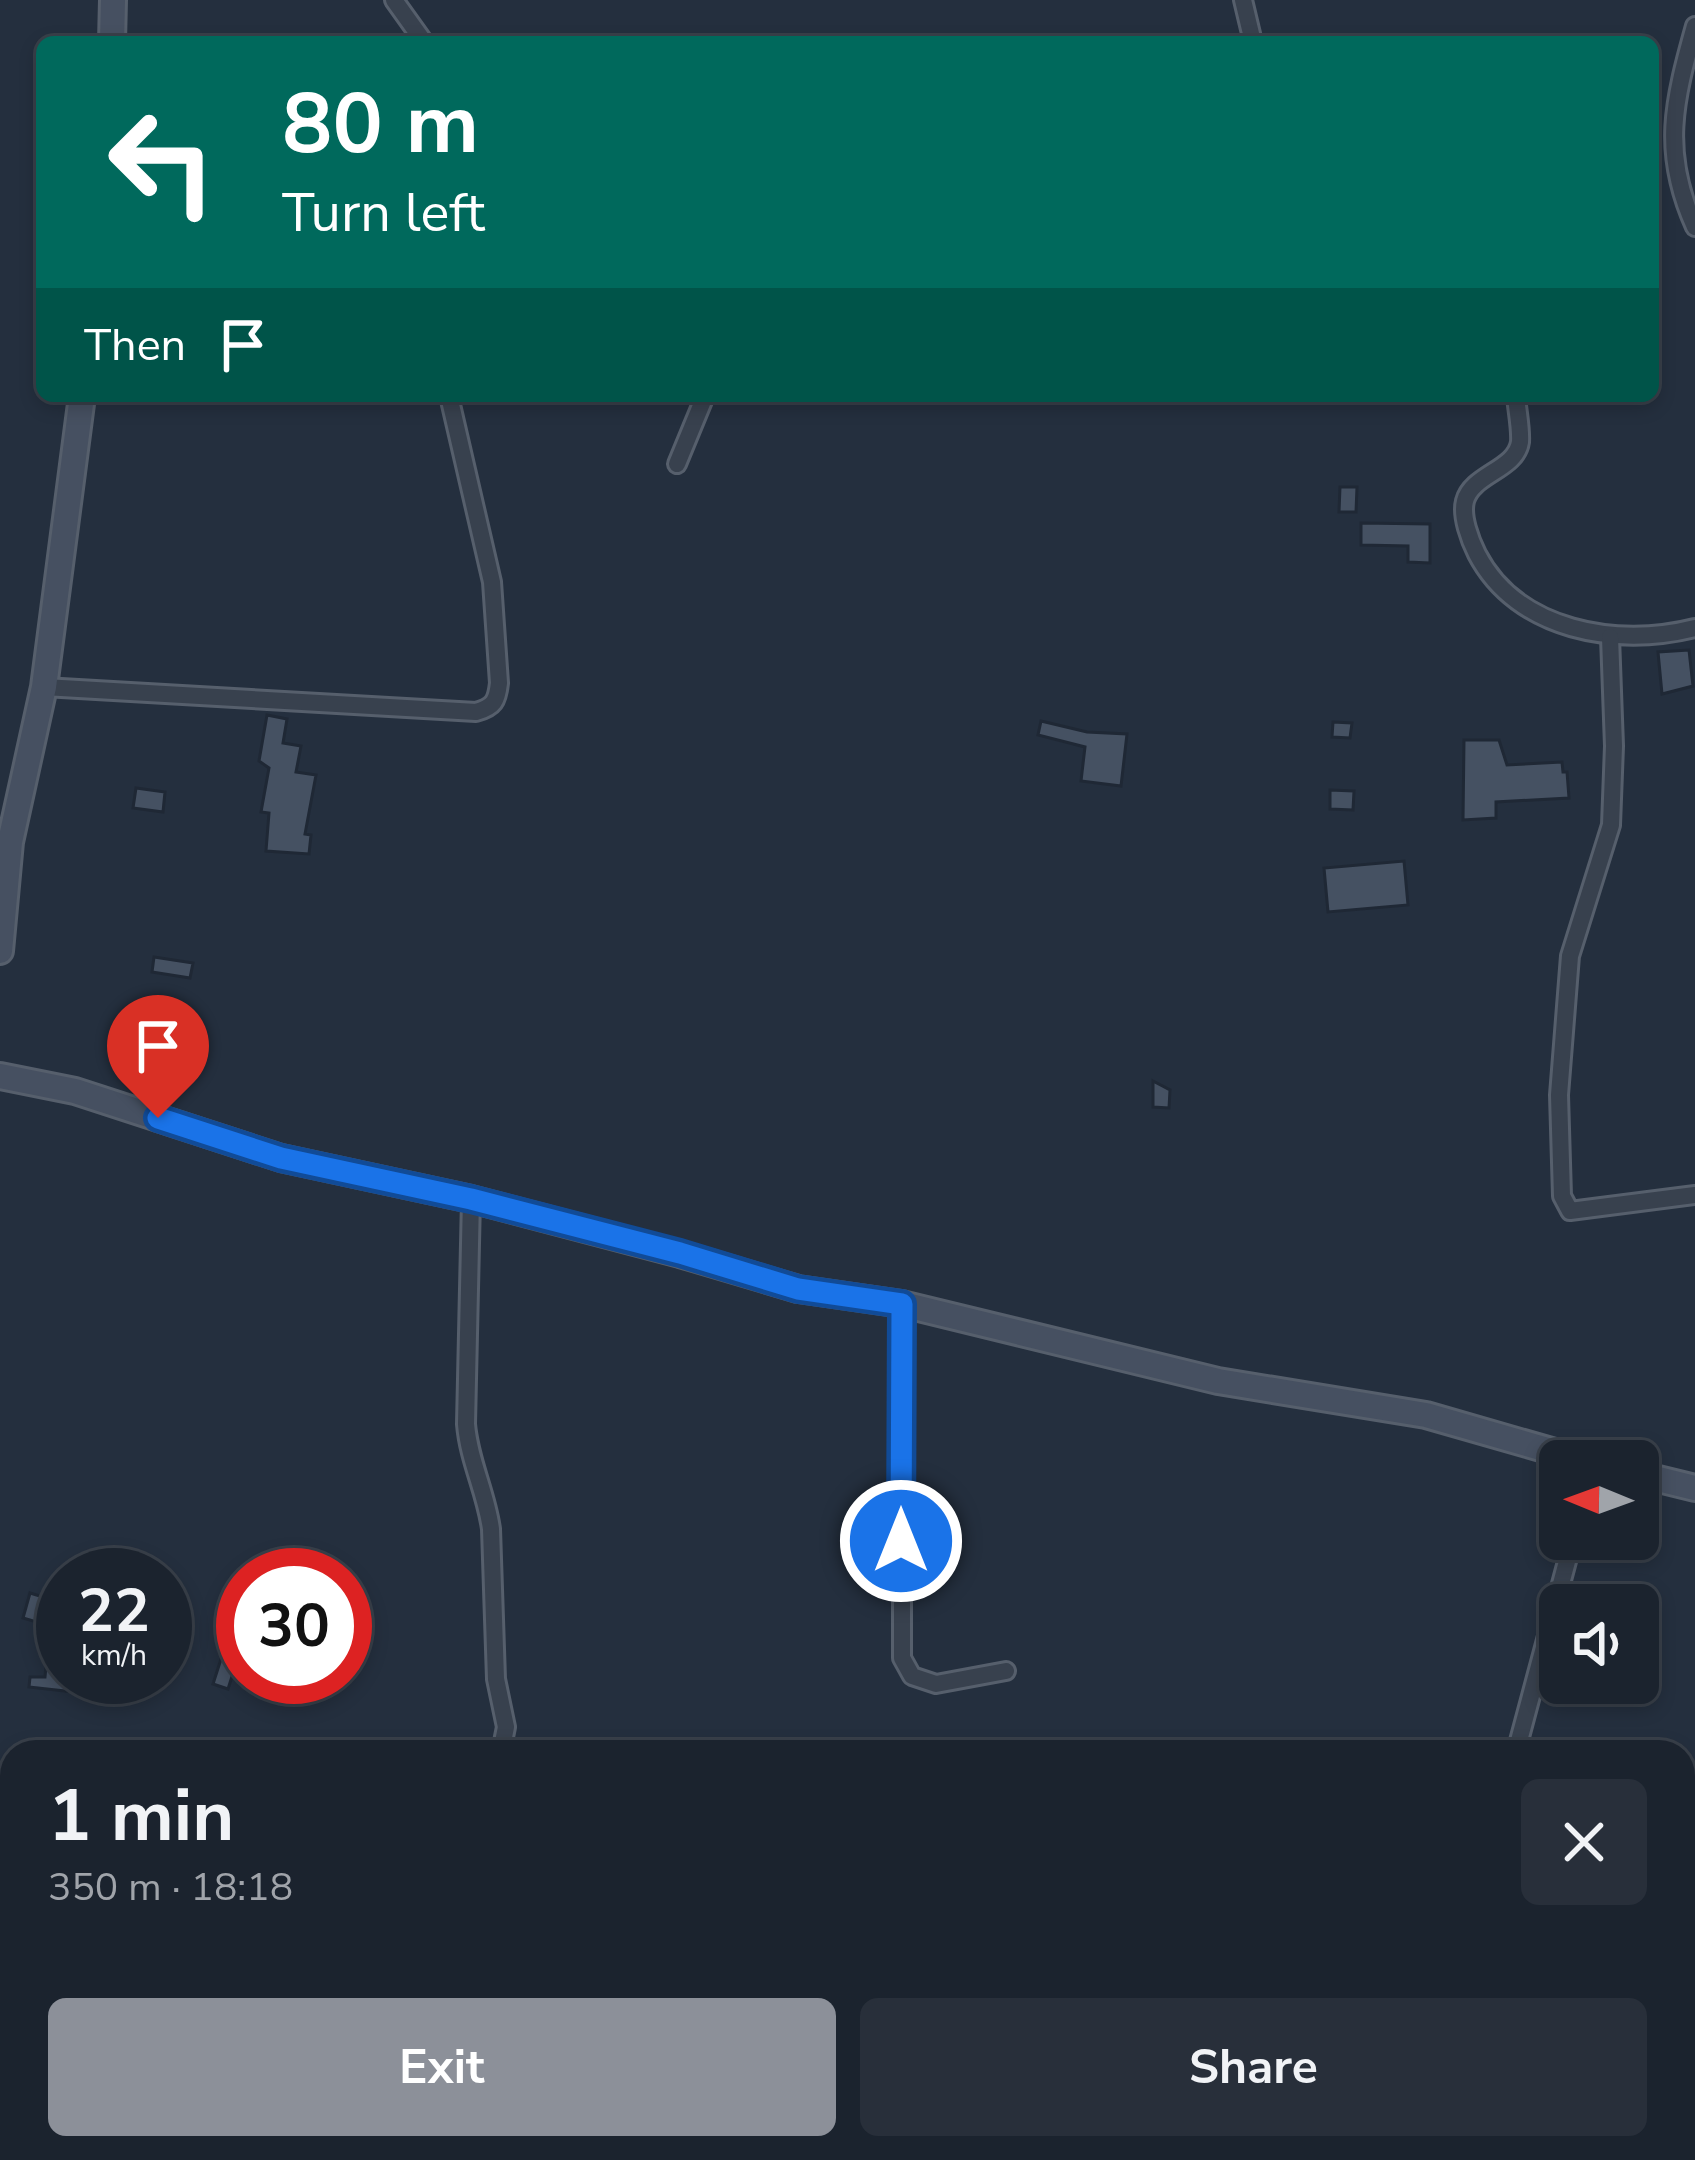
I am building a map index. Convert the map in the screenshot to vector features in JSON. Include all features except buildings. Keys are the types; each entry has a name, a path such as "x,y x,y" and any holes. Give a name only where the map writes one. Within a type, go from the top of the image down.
{"street":[{"path":"112,36 113,0"},
{"path":"394,0 420,36"},
{"path":"1243,0 1252,36"},
{"path":"1695,26 1674,100 1671,131 1695,227"},
{"path":"1659,105 1674,100"},
{"path":"0,951 10,842 44,687 81,402"},
{"path":"44,687 476,712 489,709 497,700 499,683 492,582 450,402"},
{"path":"677,464 703,402"},
{"path":"1516,402 1520,444 1510,458 1470,489 1463,505 1472,544 1488,574 1523,604 1571,629 1610,637 1695,628"},
{"path":"1610,637 1611,825 1568,973 1559,1095 1562,1196 1570,1211 1695,1196"},
{"path":"0,1076 75,1091 281,1158 471,1199 798,1289 902,1304 1218,1381 1426,1415 1539,1447"},
{"path":"471,1199 466,1424 468,1454 488,1506 491,1528 496,1678 506,1726 503,1740"},
{"path":"902,1304 902,1658 912,1676 936,1684 1006,1671"},
{"path":"1659,1479 1695,1487"},
{"path":"1519,1740 1567,1560"}],"route":[{"path":"158,1118 281,1158 471,1199 798,1289 902,1304 901,1541"}]}
